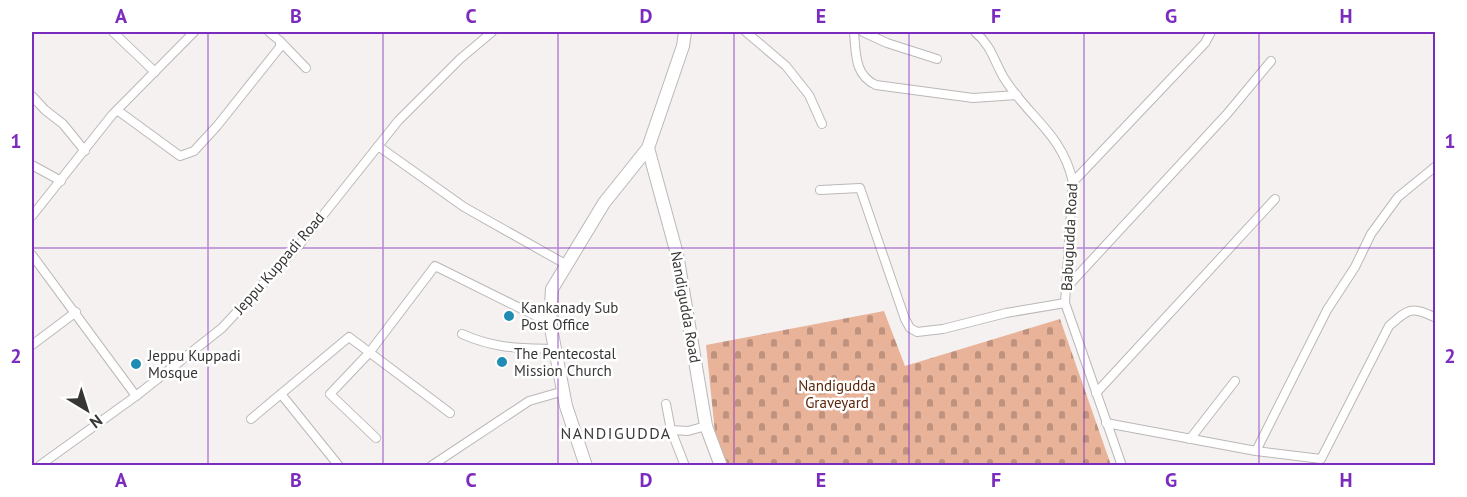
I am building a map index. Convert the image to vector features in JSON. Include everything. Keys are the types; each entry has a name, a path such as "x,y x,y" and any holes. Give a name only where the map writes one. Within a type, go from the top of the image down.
{"main road":[{"path":"586,465 566,406 550,323 552,289 604,203 648,148 685,32"},
{"name":"Nandigudda Road","path":"648,148 677,254 706,426 721,465"}],"street":[{"path":"113,32 155,72"},
{"path":"32,216 117,110 193,32"},
{"path":"268,32 306,68"},
{"name":"Jeppu Kuppadi Road","path":"39,465 136,396 222,328 300,244 398,121 460,59 492,32"},
{"path":"746,32 786,66 798,80 809,95 822,124"},
{"path":"854,32 859,68 866,80 876,85 973,98 1017,95"},
{"path":"863,32 887,43 937,59"},
{"name":"Babugudda Road","path":"975,32 992,50 1004,78 1042,123 1062,150 1070,166 1073,182 1065,303 1122,465"},
{"path":"1073,182 1205,43 1211,32"},
{"path":"117,110 180,156 194,151 259,73 279,47 280,41"},
{"path":"1066,288 1227,114 1271,61"},
{"path":"32,96 63,124 85,151"},
{"path":"378,146 464,207 567,265"},
{"path":"32,165 61,181"},
{"path":"1256,451 1327,310 1355,267 1371,234 1398,197 1436,165"},
{"path":"820,189 860,188 905,319 910,328 917,332 943,329 1006,313 1065,303"},
{"path":"1096,393 1275,199"},
{"path":"32,255 136,396"},
{"path":"376,438 330,394 369,353 435,266 550,323"},
{"path":"1106,423 1256,451 1322,459 1389,326 1406,312 1418,309 1434,316"},
{"path":"32,345 76,312"},
{"path":"462,334 482,343 511,348 555,349"},
{"path":"250,420 349,337 450,413"},
{"path":"1190,439 1235,381"},
{"path":"431,465 529,401 564,392"},
{"path":"281,394 339,465"},
{"path":"666,404 671,430 685,465"},
{"path":"671,430 688,431 706,426"}],"green space":[{"name":"Nandigudda Graveyard","path":"884,311 905,366 1060,319 1111,465 725,465 715,433 706,345"}],"place":[{"name":"Kankanady Sub Post Office","path":"509,316"},
{"name":"The Pentecostal Mission Church","path":"502,362"},
{"name":"Jeppu Kuppadi Mosque","path":"136,364"}],"district":[{"name":"NANDIGUDDA","path":"616,433"}]}
